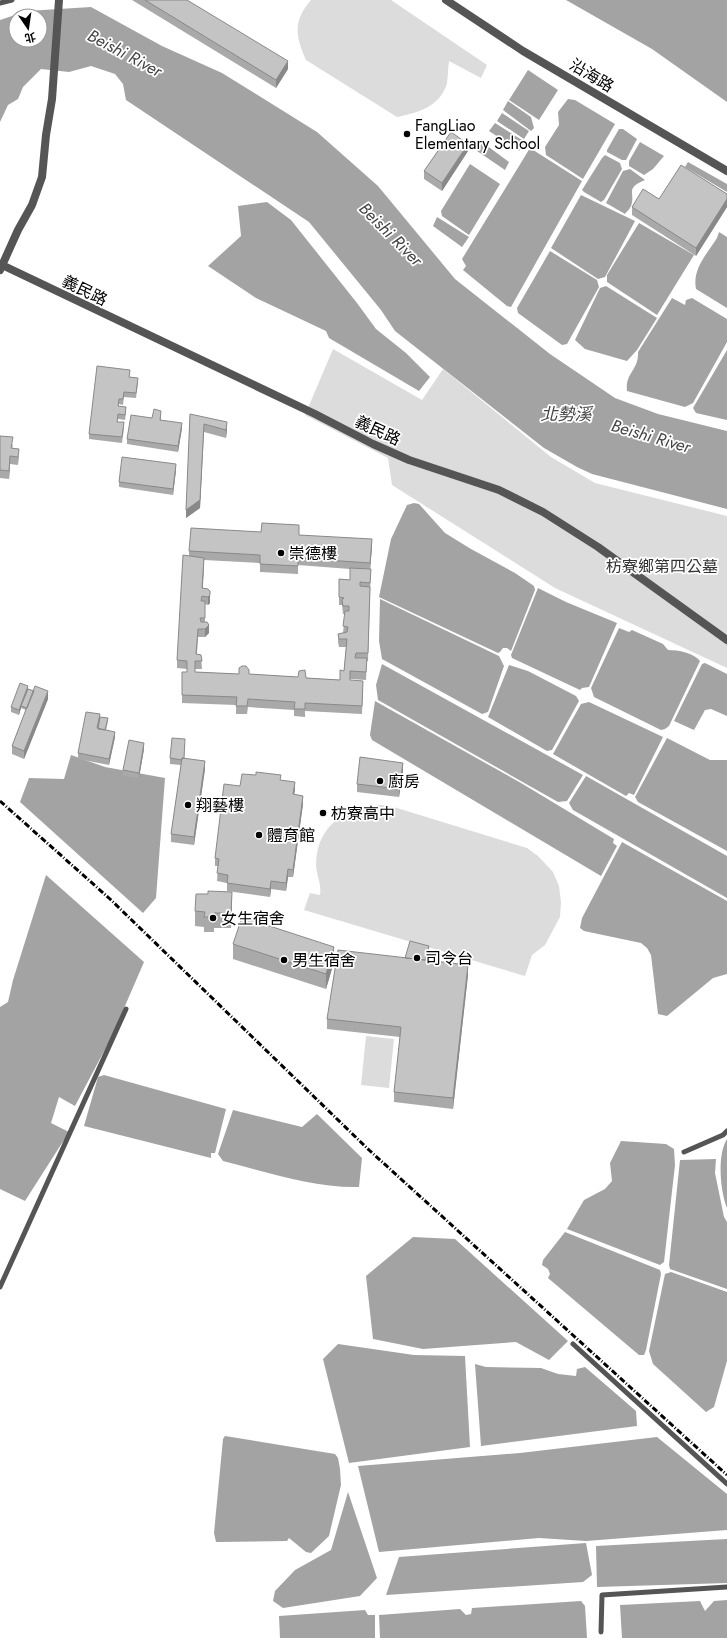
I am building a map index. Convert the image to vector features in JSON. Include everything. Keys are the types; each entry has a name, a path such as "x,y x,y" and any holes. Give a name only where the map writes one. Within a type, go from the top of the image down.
{"street":[{"name":"沿海路","path":"446,0 523,51 727,171"},
{"name":"義民路","path":"60,3 52,99 46,134 42,178 32,204 18,230 1,268 308,411 373,444 409,460 499,490 543,512 598,547 727,640"}],"lane":[{"path":"0,3 12,0"},
{"path":"0,1287 126,1010"},
{"path":"684,1152 724,1135 727,1131"},
{"path":"573,1344 727,1484"},
{"path":"601,1632 602,1595 727,1587"}],"green space":[{"path":"311,0 391,0 487,65 481,78 449,61 447,83 440,97 434,103 420,111 397,117 306,60 298,36 298,28 301,15"},
{"name":"枋寮鄉第四公墓","path":"333,349 422,400 443,369 551,457 595,483 727,516 727,668 555,588 392,485 388,458 305,415"},
{"path":"381,805 397,808 527,848 538,856 553,872 559,886 561,902 560,917 545,945 532,955 525,976 304,910 310,893 320,895 316,864 318,850 328,829 335,821 356,810"},
{"path":"366,1036 394,1039 389,1088 361,1085"}],"water":[{"path":"566,0 727,0 727,102 652,49"},
{"name":"北勢溪","path":"91,7 162,46 222,73 317,132 378,186 455,279 550,354 615,398 658,414 727,431 727,509 592,474 544,448 395,331 381,310 309,222 126,100 123,84 115,74 91,66 69,72 41,69 23,87 18,99 8,105 0,122 0,20 8,17 8,48 48,48 48,10"},
{"path":"528,70 558,90 539,120 509,100"},
{"path":"568,99 575,100 615,124 583,179 546,155 545,147 559,125 558,112"},
{"path":"508,101 531,117 534,128 531,131 503,110"},
{"path":"502,113 529,131 524,139 497,121"},
{"path":"495,123 525,142 519,151 489,131"},
{"path":"619,129 623,129 637,139 626,160 622,160 607,152"},
{"path":"482,142 509,162 505,170 477,151"},
{"path":"640,142 664,156 653,169 644,175 629,166 629,161"},
{"path":"530,148 582,181 511,307 507,306 463,270 466,266 462,259"},
{"path":"605,155 620,163 622,169 604,200 601,202 582,190"},
{"path":"688,162 727,184 727,192 685,167"},
{"path":"470,164 500,184 469,235 442,216 441,211"},
{"path":"630,169 645,180 633,188 631,206 625,214 606,203 623,171"},
{"path":"581,195 635,221 605,277 598,279 551,248"},
{"path":"267,202 291,220 376,329 406,353 430,377 419,391 329,338 326,331 256,298 208,266 241,236 238,206"},
{"path":"437,217 469,237 462,247 433,226"},
{"path":"639,223 694,255 657,315 607,282 607,275"},
{"path":"719,232 727,237 727,308 696,289 695,282 698,268 717,238"},
{"path":"550,251 597,280 599,287 567,344 562,345 518,313 517,308"},
{"path":"606,286 657,318 637,350 627,361 585,349 575,340 600,288"},
{"path":"672,298 685,305 686,300 692,298 727,319 727,342 693,403 685,407 627,391 628,380 638,358 638,352"},
{"path":"727,350 727,420 696,413 693,408"},
{"path":"414,503 419,504 445,533 515,573 534,586 535,590 511,651 507,648 503,648 498,653 379,597 391,539 407,505"},
{"path":"538,588 566,602 617,623 589,687 582,688 580,690 512,658 511,655"},
{"path":"380,599 499,656 504,666 488,712 482,714 382,659 379,641"},
{"path":"619,628 629,632 632,630 663,644 668,650 681,651 690,654 700,661 669,726 665,729 661,730 594,697 591,688"},
{"path":"705,663 727,674 727,716 711,709 705,710 694,730 674,721 702,664"},
{"path":"382,664 583,775 567,801 558,802 378,700 376,685"},
{"path":"509,665 528,671 576,696 579,701 552,750 547,751 488,717"},
{"path":"375,701 521,783 614,839 613,843 617,846 601,876 372,740 370,735"},
{"path":"589,702 663,737 634,795 629,793 626,796 553,754 581,704"},
{"path":"667,738 710,760 727,760 727,851 638,802 635,797"},
{"path":"71,755 105,767 165,778 156,898 143,913 20,802 29,778 64,779"},
{"path":"586,776 727,856 727,898 573,810 569,803"},
{"path":"622,842 727,901 727,974 713,978 667,1016 658,1014 651,955 647,948 641,943 584,931 580,928 582,918"},
{"path":"46,875 144,962 112,1036 75,1106 59,1097 51,1123 69,1132 25,1201 0,1189 0,1007 8,1002 13,980"},
{"path":"104,1075 226,1109 215,1153 211,1153 211,1158 84,1126 98,1077"},
{"path":"233,1110 302,1127 317,1114 362,1158 359,1187 342,1187 307,1182 223,1161 218,1154"},
{"path":"727,1139 727,1208 721,1182 721,1163 724,1146"},
{"path":"621,1141 666,1144 674,1149 675,1165 664,1262 660,1265 567,1229 584,1200 605,1189 612,1181 610,1163"},
{"path":"716,1159 715,1173 724,1217 727,1222 727,1289 670,1269 669,1265 680,1160"},
{"path":"565,1232 660,1270 661,1274 644,1355 639,1355 548,1278 550,1274 548,1269 542,1265 543,1260"},
{"path":"413,1237 455,1239 568,1341 549,1360 516,1342 423,1349 373,1339 366,1276"},
{"path":"671,1272 727,1292 727,1361 714,1407 706,1412 653,1364 649,1351 665,1274"},
{"path":"338,1344 414,1355 465,1356 470,1447 349,1463 323,1359"},
{"path":"475,1364 486,1367 541,1368 558,1374 576,1376 577,1369 585,1367 636,1411 637,1426 481,1446"},
{"path":"225,1436 335,1454 338,1458 341,1485 329,1536 311,1553 306,1552 289,1538 287,1541 216,1542 214,1533 223,1439"},
{"path":"657,1437 727,1494 727,1530 586,1541 539,1538 379,1552 358,1466 520,1453"},
{"path":"348,1492 377,1578 360,1596 283,1608 273,1601 275,1591 295,1570 331,1550"},
{"path":"727,1539 727,1583 597,1587 596,1546"},
{"path":"586,1543 592,1575 583,1582 386,1595 399,1557"},
{"path":"727,1600 727,1638 622,1638 620,1605 700,1601 705,1611 714,1601"},
{"path":"581,1601 585,1606 587,1638 380,1638 379,1615 460,1609 466,1615 471,1614 472,1608"},
{"path":"365,1610 368,1615 375,1615 375,1638 280,1638 279,1616"}],"building":[{"path":"145,0 187,0 288,61 276,80"},
{"path":"451,132 468,144 442,183 424,171"},
{"path":"681,165 727,194 727,199 696,248 632,207 643,189 659,199"},
{"path":"97,366 130,370 129,377 138,378 136,393 124,392 123,399 119,399 118,406 126,407 125,415 118,414 117,422 124,422 122,437 89,434"},
{"path":"154,409 161,411 160,420 182,423 178,446 127,439 131,415 152,418"},
{"path":"190,414 227,422 226,430 204,424 200,500 186,510"},
{"path":"0,436 13,437 11,448 19,449 18,457 10,456 9,471 0,470"},
{"path":"122,457 176,464 173,489 119,482"},
{"name":"崇德樓","path":"262,523 299,525 299,535 372,539 370,563 298,558 298,566 260,564 260,555 189,551 191,528 261,532"},
{"path":"183,555 204,558 202,588 210,591 210,595 208,597 202,596 201,601 205,601 205,618 200,618 201,622 207,622 209,625 205,629 198,629 196,654 201,655 202,661 195,661 195,672 239,674 239,668 246,666 249,670 249,674 298,677 299,671 305,670 306,678 340,680 340,670 344,671 347,639 339,639 338,634 347,632 348,627 343,626 345,611 349,611 349,606 343,606 342,600 344,598 339,597 339,579 350,580 350,568 371,569 370,583 360,582 360,586 370,587 368,653 356,653 355,658 367,658 366,672 350,671 350,680 363,681 362,706 305,703 305,709 294,709 295,702 248,699 247,706 236,706 237,697 182,695 182,672 187,672 187,661 177,660"},
{"path":"20,683 28,686 19,710 11,707"},
{"path":"35,686 48,691 24,751 12,746"},
{"path":"28,689 34,691 27,708 21,706"},
{"path":"86,712 100,714 97,728 115,732 109,759 78,753"},
{"path":"100,717 108,718 105,730 98,729"},
{"path":"172,738 185,739 184,758 182,758 182,760 170,758"},
{"path":"129,740 144,743 139,773 123,770"},
{"name":"廚房","path":"360,757 403,763 399,789 357,784"},
{"name":"翔藝樓","path":"182,758 205,761 194,837 171,834"},
{"name":"體育館","path":"256,772 281,775 280,780 295,782 293,794 303,796 293,870 288,869 286,883 271,881 270,889 227,883 228,875 217,873 219,859 215,858 224,784 240,786 242,774 256,775"},
{"path":"208,891 232,892 231,913 214,913 214,917 204,917 205,912 195,911 196,894 208,894"},
{"path":"242,917 334,947 326,974 233,944"},
{"path":"410,941 429,946 425,960 405,958"},
{"path":"338,950 468,965 453,1098 394,1092 401,1027 327,1019"}],"railway":[{"path":"0,801 110,899 369,1150 727,1475"}],"place":[{"name":"FangLiao Elementary School","path":"407,134"},
{"name":"崇德樓","path":"281,553"},
{"name":"廚房","path":"380,781"},
{"name":"翔藝樓","path":"188,805"},
{"name":"枋寮高中","path":"323,813"},
{"name":"體育館","path":"259,835"},
{"name":"女生宿舍","path":"213,918"},
{"name":"司令台","path":"417,958"},
{"name":"男生宿舍","path":"284,960"}],"water label":[{"name":"Beishi River","path":"125,53"},
{"name":"Beishi River","path":"391,234"},
{"name":"Beishi River","path":"651,436"}]}
